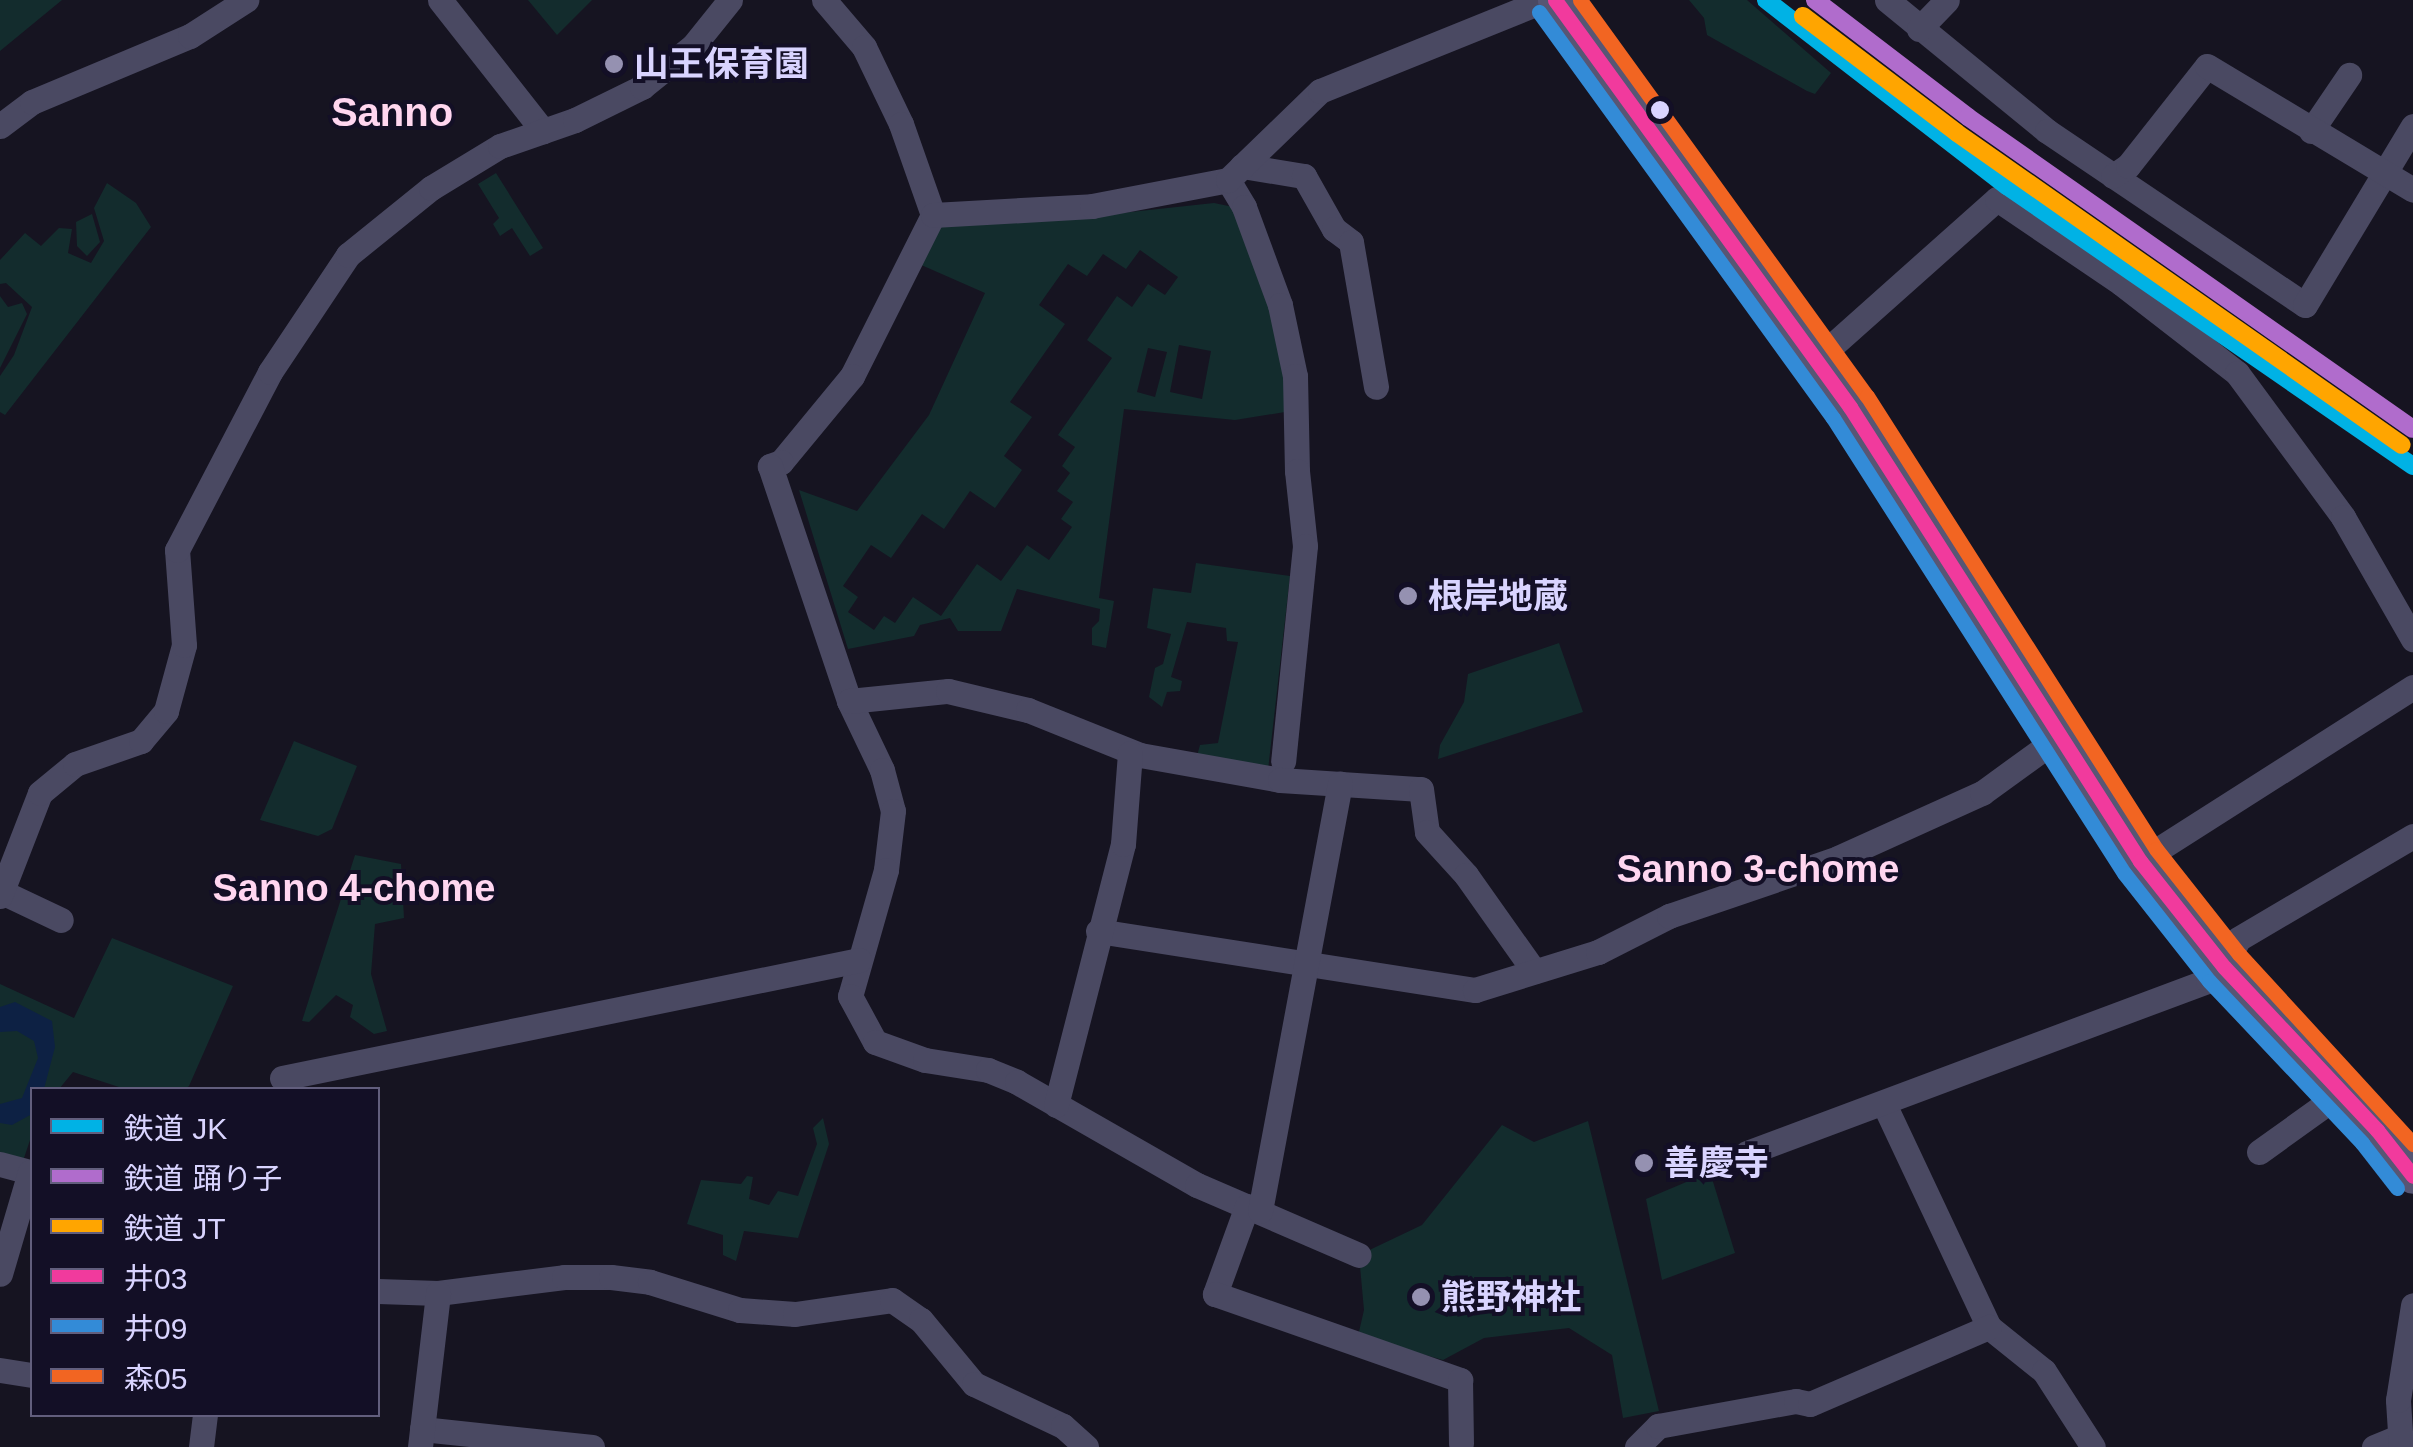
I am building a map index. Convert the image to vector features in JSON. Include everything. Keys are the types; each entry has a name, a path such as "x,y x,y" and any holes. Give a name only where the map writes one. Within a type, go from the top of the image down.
{"main road":[{"path":"1555,0 1850,407 2140,861 2224,967 2342,1093 2413,1176"}],"street":[{"path":"0,126 32,102 190,36 246,0"},
{"path":"440,0 543,130"},
{"path":"61,920 1,894 40,793 75,764 141,741 166,710 184,645 177,550 270,372 348,255 431,188 500,146 642,87 693,46 730,0"},
{"path":"824,0 864,46 901,124 933,215 852,376 781,462 770,466 849,701 882,770 892,811 886,870 850,996 875,1042 925,1060 988,1070 1197,1185 1358,1254"},
{"path":"1235,173 1320,91 1544,0"},
{"path":"1887,0 2047,131 2305,304 2413,126"},
{"path":"1919,28 1947,0"},
{"path":"2114,176 2128,166 2207,66 2413,190"},
{"path":"2311,131 2349,75"},
{"path":"933,215 1092,206 1235,173 1304,176 1334,228 1351,242 1376,387"},
{"path":"1235,173 1280,305 1295,376 1296,471 1305,546 1283,761"},
{"path":"1816,360 1997,200 2121,283 2237,373 2344,517 2413,639"},
{"path":"2140,861 2413,687"},
{"path":"849,701 948,691 1028,710 1130,753 1280,780 1422,789 1427,832 1466,875 1534,971"},
{"path":"1098,931 1475,990 1598,952 1669,916 1838,858 1982,793 2059,737"},
{"path":"1056,1105 1123,844 1130,753"},
{"path":"1340,784 1309,965 1254,1209 1215,1294 1460,1380 1461,1442"},
{"path":"1747,1153 2208,981 2224,967 2238,939 2413,836"},
{"path":"282,1078 859,960"},
{"path":"2259,1152 2342,1093"},
{"path":"1884,1104 1989,1326 2044,1371 2093,1447"},
{"path":"0,1164 30,1172 0,1274"},
{"path":"380,1291 438,1293 578,1276 650,1282 708,1303 795,1314 892,1300 921,1320 974,1384 1062,1426 1086,1447"},
{"path":"438,1293 421,1438 592,1447"},
{"path":"2374,1447 2400,1442 2398,1400 2413,1305"},
{"path":"1636,1447 1658,1426 1796,1401 1810,1404 1989,1326"},
{"path":"0,1370 30,1375"},
{"path":"201,1447 205,1417"}],"green space":[{"path":"0,0 62,0 0,51"},
{"path":"528,0 592,0 557,35"},
{"path":"1689,0 1747,0 1831,73 1815,94 1807,91 1707,35 1704,18"},
{"path":"496,173 543,248 530,256 512,228 500,236 493,224 499,218 478,184"},
{"path":"107,183 136,203 151,227 5,415 0,412 0,376 14,355 32,307 6,283 0,284 0,260 25,233 41,246 59,228 72,229 68,253 91,263 104,241 94,208"},
{"path":"1214,203 1238,208 1278,308 1291,411 1235,420 1124,409 1099,598 1114,601 1106,648 1092,645 1092,628 1099,621 1100,609 1017,589 1001,631 958,631 950,618 920,625 914,636 848,649 799,490 857,511 929,415 985,293 919,264 940,221 1112,214","holes":["1140,250 1178,277 1165,295 1148,284 1132,307 1117,296 1087,340 1112,358 1058,435 1075,447 1062,466 1070,473 1057,491 1073,502 1061,519 1072,527 1049,560 1027,545 1001,581 977,564 941,616 913,597 895,623 884,616 874,630 848,612 858,597 843,586 871,545 891,558 922,514 944,529 970,491 995,508 1022,470 1004,456 1032,417 1010,402 1065,324 1039,305 1068,264 1087,276 1103,254 1126,269","1179,345 1211,351 1202,399 1170,392","1148,348 1167,352 1155,397 1137,392"]},
{"path":"92,214 100,242 87,256 77,246 76,222"},
{"path":"0,296 8,307 22,303 27,314 0,368"},
{"path":"1196,563 1290,576 1267,779 1195,763 1200,745 1218,743 1238,642 1227,641 1226,628 1187,622 1171,677 1182,681 1180,691 1167,692 1162,707 1149,697 1155,668 1163,664 1171,634 1147,628 1153,588 1191,593"},
{"path":"1559,643 1583,712 1438,759 1440,745 1464,702 1468,674"},
{"path":"294,741 357,766 332,829 318,836 260,820"},
{"path":"355,855 401,864 404,918 375,924 371,974 387,1031 374,1034 350,1017 353,1005 336,995 309,1022 302,1021"},
{"path":"112,938 233,986 189,1086 119,1087 73,1072 61,1087 30,1087 30,1140 23,1161 0,1162 0,984 74,1018"},
{"path":"823,1118 829,1144 798,1238 744,1231 736,1261 723,1255 723,1235 687,1224 701,1180 741,1184 747,1176 753,1177 749,1199 769,1205 778,1191 798,1196 817,1144 813,1128"},
{"path":"1588,1121 1659,1411 1623,1418 1612,1355 1569,1328 1484,1338 1443,1360 1358,1336 1364,1310 1359,1255 1422,1225 1502,1125 1534,1142"},
{"path":"1710,1172 1735,1253 1662,1280 1646,1199"}],"water":[{"path":"15,1002 52,1021 55,1047 45,1087 30,1087 30,1115 12,1125 0,1123 0,1104 22,1098 38,1058 34,1041 17,1031 0,1032 0,1007"}],"rail line":[{"name":"JK","path":"1766,0 2007,186 2413,466"},
{"name":"踊り子","path":"1815,0 1968,117 2413,429"},
{"name":"JT","path":"1803,16 1957,133 2402,445"}],"transit line":[{"name":"井03","path":"1555,0 1850,407 2140,861 2224,967 2377,1130 2413,1176"},
{"name":"森05","path":"1580,0 1867,396 2156,849 2239,954 2413,1144"},
{"name":"井09","path":"1539,12 1833,418 2124,873 2209,981 2362,1143 2397,1188"}],"place":[{"name":"山王保育園","path":"614,64"},
{"name":"根岸地蔵","path":"1408,596"},
{"name":"善慶寺","path":"1644,1163"},
{"name":"熊野神社","path":"1421,1297"}],"district":[{"name":"Sanno","path":"392,112"},
{"name":"Sanno 3-chome","path":"1758,870"},
{"name":"Sanno 4-chome","path":"354,889"}]}
